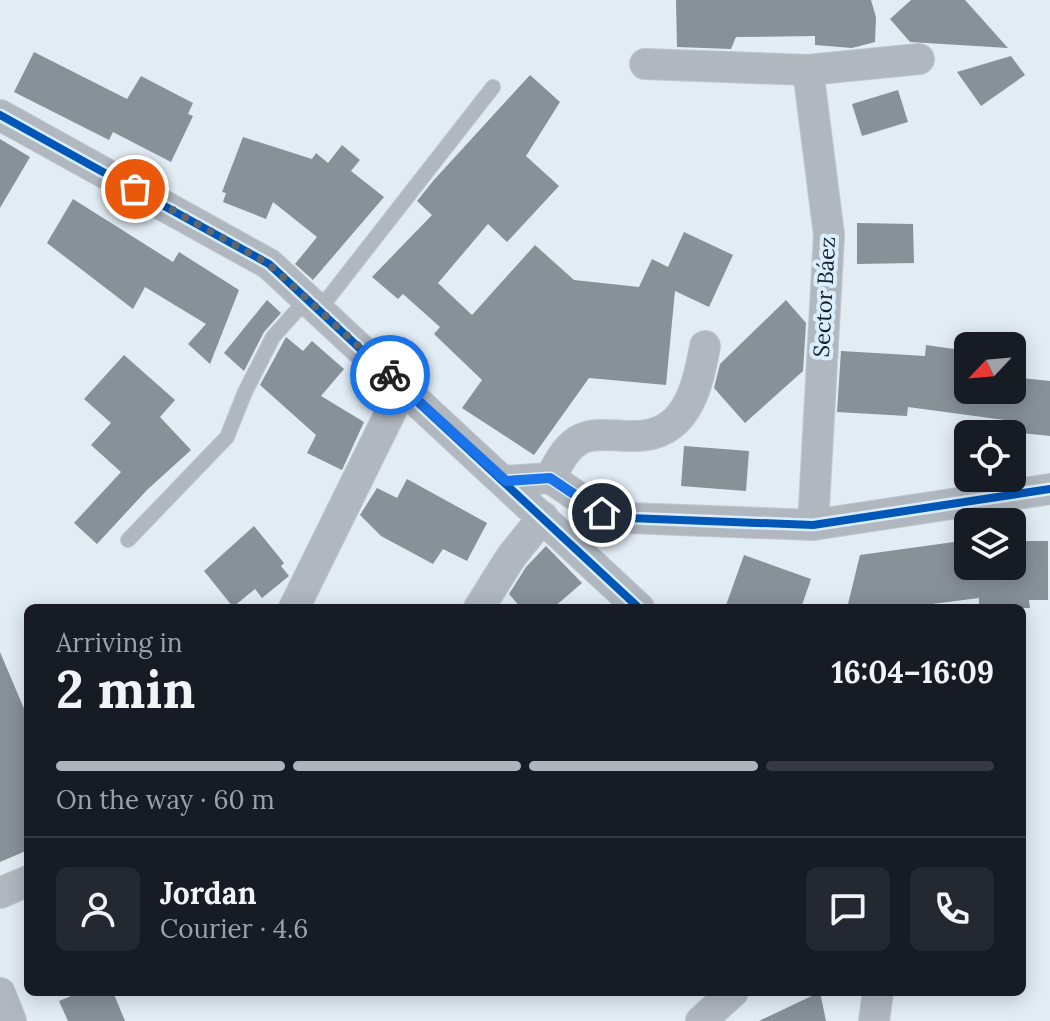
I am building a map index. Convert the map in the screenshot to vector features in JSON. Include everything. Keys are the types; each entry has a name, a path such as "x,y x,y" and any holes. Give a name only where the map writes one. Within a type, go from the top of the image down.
{"street":[{"path":"645,64 808,70 919,59"},
{"name":"Sector Báez","path":"808,70 829,235 813,525"},
{"path":"0,115 269,264 506,481 635,604"},
{"path":"550,478 568,449 582,438 659,434 678,423 698,386 705,346"},
{"path":"296,604 403,387"},
{"path":"506,481 550,478 602,513 629,518 813,525 1050,489"},
{"path":"482,604 511,557 543,517"},
{"path":"0,893 24,883"},
{"path":"0,993 11,1021"},
{"path":"701,1021 729,996"},
{"path":"874,1021 877,996"}],"lane":[{"path":"128,540 227,437 245,392 273,337 313,304 493,87"}],"building":[{"path":"676,0 871,0 876,17 875,42 852,48 815,45 815,36 736,37 731,49 677,47"},
{"path":"911,0 965,0 1008,48 910,42 890,19"},
{"path":"34,52 127,99 141,76 193,103 188,114 193,116 171,162 113,132 109,140 14,92"},
{"path":"1011,56 1025,75 981,106 957,72"},
{"path":"530,75 560,102 526,156 559,186 507,242 488,224 438,283 472,315 535,245 574,280 639,287 652,259 668,267 684,232 733,255 709,307 675,291 666,385 589,378 534,455 462,408 482,380 434,334 440,327 403,294 398,299 372,277 432,215 417,201"},
{"path":"898,90 908,122 862,136 852,104"},
{"path":"243,137 312,159 316,153 328,163 342,145 360,160 351,171 384,197 313,280 295,264 317,237 273,202 266,219 223,202 226,193 222,192"},
{"path":"0,139 30,157 0,208"},
{"path":"73,199 173,262 179,252 239,290 210,364 188,344 206,324 145,287 133,309 47,243"},
{"path":"857,223 913,224 914,263 857,264"},
{"path":"267,300 281,313 264,332 244,371 224,353"},
{"path":"786,300 806,323 803,371 745,423 714,388 720,364"},
{"path":"286,337 303,351 312,341 344,369 321,396 364,422 342,470 307,453 316,435 260,385"},
{"path":"926,345 954,349 954,404 1026,404 1026,378 1050,381 1050,436 1026,433 1026,420 908,407 907,416 837,412 841,351 925,356"},
{"path":"124,355 175,400 160,417 191,450 147,490 97,544 74,523 121,472 91,445 111,423 84,399"},
{"path":"684,446 749,451 746,491 681,486"},
{"path":"407,479 487,523 467,561 443,549 433,564 381,536 360,515 377,488 397,498"},
{"path":"254,526 284,563 281,566 289,576 262,598 255,589 237,604 231,604 204,571"},
{"path":"1026,541 1048,541 1048,600 1029,600 1030,608 1026,608 1026,604 979,604 979,598 932,604 848,604 860,555 954,542 954,580 1026,580"},
{"path":"546,546 582,583 558,604 518,604 509,594 526,567"},
{"path":"744,555 811,579 802,604 726,604"},
{"path":"0,652 24,709 24,852 0,862"},
{"path":"71,996 115,996 125,1021 68,1021 59,1001"},
{"path":"812,996 821,996 826,1021 759,1021"}],"cycle path":[{"path":"0,115 269,264 635,604"},
{"path":"506,481 550,478 602,513 629,518 813,525 1050,489"}],"way so far":[{"path":"135,189 269,264 390,375"}],"route":[{"path":"390,375 506,481 550,478 602,513"}]}
